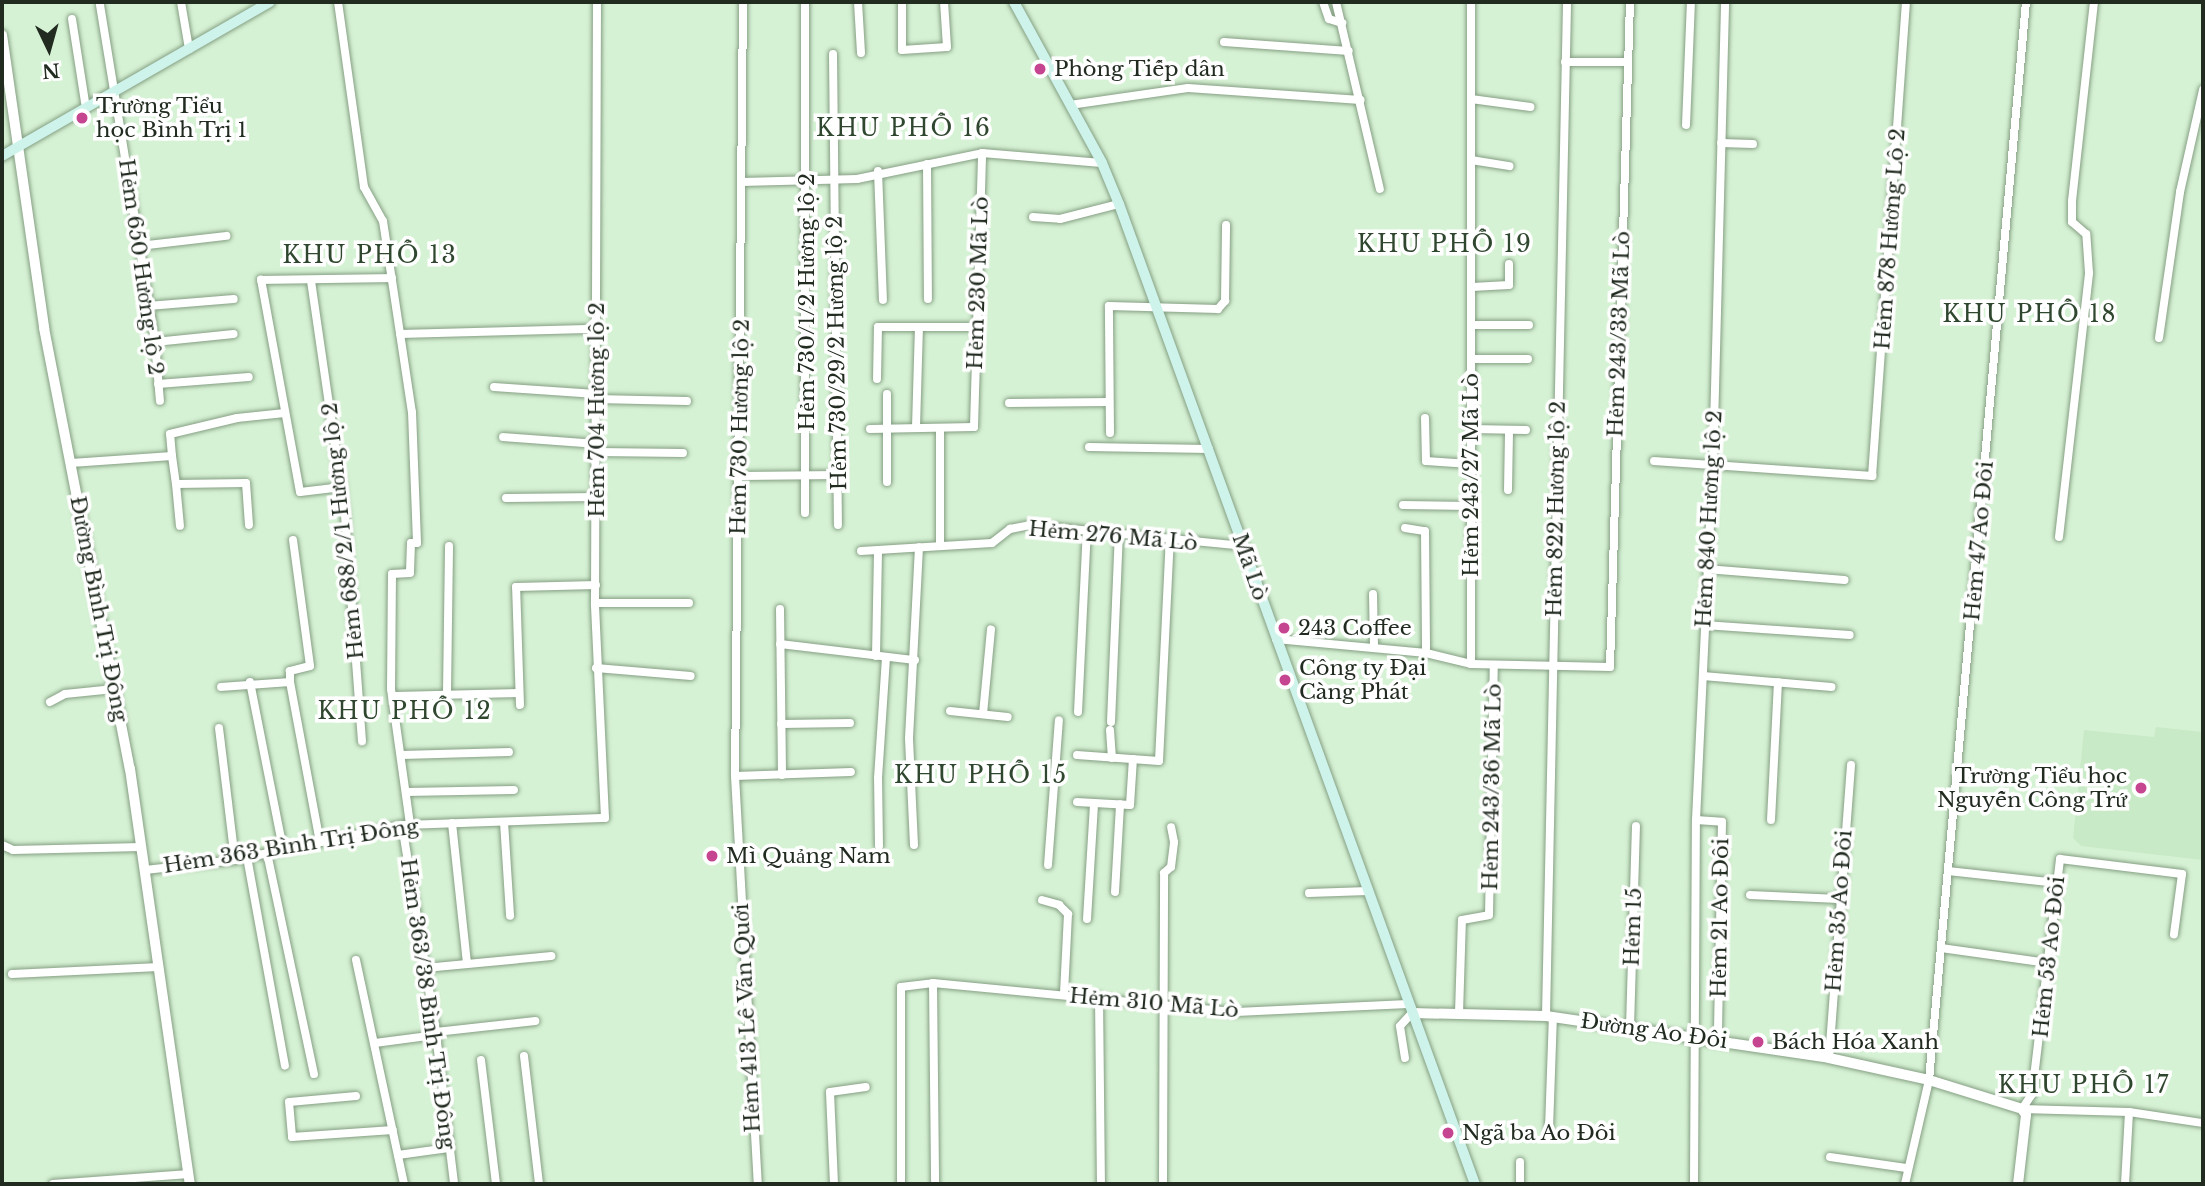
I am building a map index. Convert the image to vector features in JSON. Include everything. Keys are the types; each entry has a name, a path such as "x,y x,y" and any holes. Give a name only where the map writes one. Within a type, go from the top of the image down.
{"main road":[{"path":"2,156 270,2"},
{"name":"Mã Lò","path":"1014,2 1102,163 1119,204 1475,1184"}],"street":[{"path":"181,2 189,49"},
{"path":"338,2 364,187 383,221 400,334 596,330"},
{"name":"Hẻm 704 Hương lộ 2","path":"597,2 596,396 599,498 595,603 605,818"},
{"name":"Hẻm 730 Hương lộ 2","path":"737,852 735,776 743,2"},
{"name":"Hẻm 730/1/2 Hương lộ 2","path":"805,2 808,182 805,513"},
{"path":"858,2 860,53"},
{"path":"902,2 902,50 947,47 944,2"},
{"path":"1323,2 1329,19 1342,23"},
{"path":"1336,2 1380,189"},
{"name":"Hẻm 243/27 Mã Lò","path":"1471,2 1471,664"},
{"name":"Hẻm 822 Hương lộ 2","path":"1549,1129 1554,666 1567,2"},
{"name":"Hẻm 243/33 Mã Lò","path":"1554,666 1610,667 1626,62 1630,2"},
{"path":"1686,125 1691,2"},
{"name":"Hẻm 840 Hương lộ 2","path":"1694,1184 1696,820 1713,465 1725,2"},
{"name":"Hẻm 878 Hương Lộ 2","path":"1713,465 1872,476 1906,2"},
{"name":"Hẻm 47 Ao Đôi","path":"1905,1184 1906,1168 1929,1080 2026,2"},
{"path":"2059,537 2089,273 2086,234 2072,222 2072,201 2094,2"},
{"name":"Hẻm 650 Hương lộ 2","path":"100,5 155,342 160,401"},
{"path":"72,19 86,108"},
{"name":"Đường Bình Trị Đông","path":"2,35 44,328 114,689 145,870 190,1179"},
{"path":"1224,42 1349,51"},
{"name":"Hẻm 730/29/2 Hương lộ 2","path":"833,54 838,525"},
{"path":"1565,62 1626,62"},
{"path":"1070,105 1188,88 1361,100"},
{"path":"2159,338 2180,192 2203,90"},
{"path":"1471,99 1530,107"},
{"path":"1721,143 1753,144"},
{"path":"742,182 835,181 982,153 1102,163"},
{"name":"Hẻm 230 Mã Lò","path":"870,429 974,427 982,153"},
{"path":"1471,160 1510,166"},
{"path":"927,164 928,299"},
{"path":"878,171 883,300"},
{"path":"1033,217 1060,219 1119,204"},
{"path":"1110,433 1109,306 1202,309 1222,305 1226,225"},
{"path":"139,246 226,236"},
{"path":"1472,287 1508,285 1509,264"},
{"path":"342,487 300,492 261,280 391,278"},
{"name":"Hẻm 688/2/1 Hương lộ 2","path":"311,281 342,487 362,741"},
{"path":"148,306 234,299"},
{"path":"1473,325 1529,325"},
{"path":"877,379 878,327 975,327"},
{"path":"916,427 919,327"},
{"path":"155,342 234,334"},
{"name":"Hẻm 363/38 Bình Trị Đông","path":"400,334 412,411 417,543 411,543 410,573 393,574 394,696 406,792 406,825 436,1033 454,1184"},
{"path":"1472,359 1528,359"},
{"path":"158,384 249,377"},
{"path":"494,387 687,401"},
{"path":"887,394 887,482"},
{"path":"1009,403 1109,402"},
{"path":"180,526 170,434 237,418 285,414"},
{"path":"1425,418 1426,461 1470,464"},
{"path":"940,429 940,546"},
{"path":"1471,429 1526,430"},
{"path":"1508,490 1509,430"},
{"path":"503,438 597,448 683,453"},
{"path":"1089,447 1209,449"},
{"path":"71,463 172,456"},
{"path":"1654,461 1713,465"},
{"path":"740,476 838,475"},
{"path":"176,484 246,483 249,525"},
{"path":"506,498 599,498"},
{"path":"1403,505 1470,506"},
{"name":"Hẻm 276 Mã Lò","path":"861,551 992,543 1010,530 1030,525 1243,546"},
{"path":"1405,528 1425,531 1426,653"},
{"path":"1078,712 1087,531"},
{"path":"1112,758 1119,535"},
{"path":"293,540 310,666 290,671 290,682 320,842"},
{"path":"1077,755 1159,761 1170,540"},
{"path":"447,692 449,546"},
{"path":"914,845 909,738 919,548"},
{"path":"876,656 878,551"},
{"path":"1706,569 1845,580"},
{"path":"520,705 516,587 596,585"},
{"path":"1373,594 1374,646"},
{"path":"595,603 689,603"},
{"path":"780,609 782,775"},
{"path":"1704,625 1850,635"},
{"path":"983,714 991,629"},
{"path":"1276,639 1374,646 1426,653 1471,664 1554,666"},
{"path":"780,644 915,660"},
{"path":"879,846 878,778 886,658"},
{"name":"Hẻm 243/36 Mã Lò","path":"1459,1013 1462,920 1489,915 1494,665"},
{"path":"596,668 691,676"},
{"path":"1703,676 1832,687"},
{"path":"221,687 250,682 290,682"},
{"path":"250,682 283,849"},
{"path":"1771,820 1778,682"},
{"path":"50,702 65,694 114,689"},
{"path":"394,696 447,692 519,693"},
{"path":"950,711 1008,717"},
{"path":"1048,865 1059,720"},
{"path":"781,724 850,723"},
{"path":"219,728 235,860"},
{"path":"402,755 509,752"},
{"path":"1077,802 1130,805 1133,760"},
{"name":"Hẻm 35 Ao Đôi","path":"1829,1058 1851,765"},
{"path":"735,776 851,772"},
{"path":"406,792 514,790"},
{"path":"1087,919 1094,803"},
{"path":"1115,892 1120,804"},
{"name":"Hẻm 363 Bình Trị Đông","path":"145,870 235,860 406,825 605,818"},
{"name":"Hẻm 21 Ao Đôi","path":"1696,820 1722,822 1718,1040"},
{"path":"504,822 510,916"},
{"path":"452,823 467,963"},
{"name":"Hẻm 15","path":"1630,1027 1636,826"},
{"path":"1163,1184 1164,873 1172,854 1171,827"},
{"path":"2,845 13,850 141,847"},
{"name":"Hẻm 413 Lê Văn Quới","path":"737,852 758,1184"},
{"path":"267,853 314,1074"},
{"path":"247,857 285,1066"},
{"name":"Hẻm 53 Ao Đôi","path":"2022,1109 2032,1094 2060,859 2182,874 2174,933"},
{"path":"1948,870 2057,883"},
{"path":"1309,893 1368,891"},
{"path":"1750,895 1839,899"},
{"path":"1042,900 1059,905 1068,914 1064,994"},
{"path":"1941,947 2048,963"},
{"path":"425,968 551,956"},
{"path":"356,960 404,1184"},
{"path":"12,974 159,967"},
{"path":"933,983 935,1184"},
{"name":"Hẻm 310 Mã Lò","path":"901,1184 901,987 933,983 1237,1012 1410,1008"},
{"path":"1099,997 1101,1184"},
{"path":"1405,1058 1400,1026 1410,1008"},
{"name":"Đường Ao Đôi","path":"1410,1008 1459,1013 1549,1016 1829,1058 1929,1080 2022,1109"},
{"path":"375,1043 535,1021"},
{"path":"524,1056 539,1184"},
{"path":"481,1060 496,1184"},
{"path":"834,1184 830,1091 866,1087"},
{"path":"356,1096 289,1102 292,1137 393,1130"},
{"path":"2022,1109 2129,1112 2203,1123"},
{"path":"2018,1184 2026,1115 2022,1109"},
{"path":"2125,1184 2129,1112"},
{"path":"398,1155 449,1148"},
{"path":"1830,1157 1906,1168"},
{"path":"1520,1162 1520,1184"},
{"path":"53,1184 190,1179"}],"shaded area":[{"name":"Trường Tiểu học Nguyễn Công Trứ","path":"2156,727 2203,732 2203,860 2081,846 2073,838 2084,730 2154,737"}],"place":[{"name":"Phòng Tiếp dân","path":"1040,69"},
{"name":"Trường Tiểu học Bình Trị 1","path":"82,118"},
{"name":"243 Coffee","path":"1284,628"},
{"name":"Công ty Đại Càng Phát","path":"1285,680"},
{"name":"Trường Tiểu học Nguyễn Công Trứ","path":"2141,788"},
{"name":"Mì Quảng Nam","path":"712,856"},
{"name":"Bách Hóa Xanh","path":"1758,1042"},
{"name":"Ngã ba Ao Đôi","path":"1448,1133"}],"district":[{"name":"KHU PHỐ 16","path":"904,128"},
{"name":"KHU PHỐ 19","path":"1445,244"},
{"name":"KHU PHỐ 13","path":"370,255"},
{"name":"KHU PHỐ 18","path":"2030,314"},
{"name":"KHU PHỐ 12","path":"405,711"},
{"name":"KHU PHỐ 15","path":"981,775"},
{"name":"KHU PHỐ 17","path":"2084,1085"}]}
